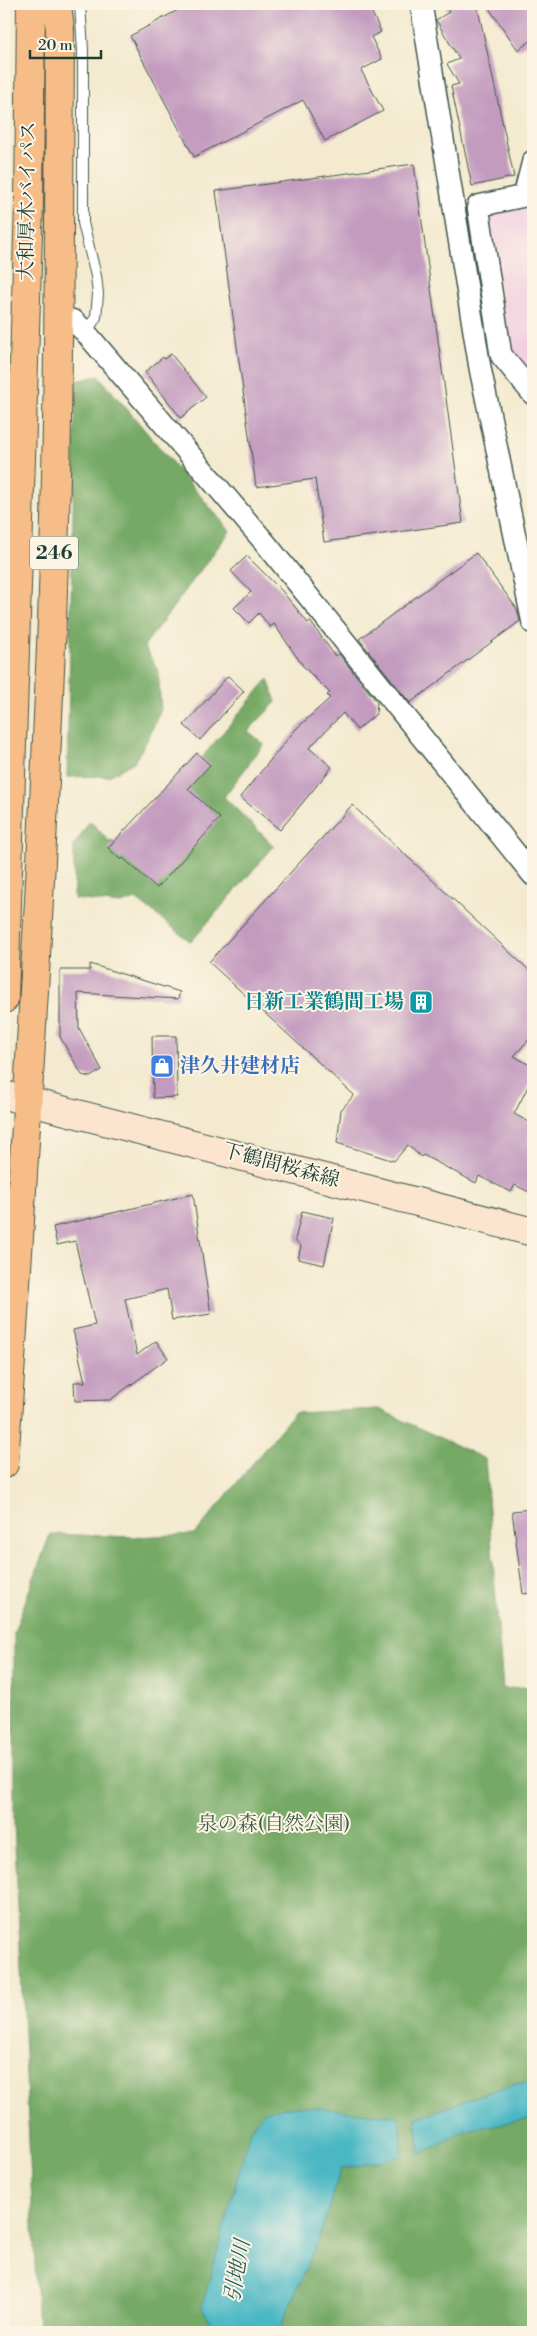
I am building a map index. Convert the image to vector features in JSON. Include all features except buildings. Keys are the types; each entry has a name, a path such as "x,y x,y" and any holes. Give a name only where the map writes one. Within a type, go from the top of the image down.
{"highway":[{"name":"大和厚木バイパス","path":"4,999 29,204 31,4"},
{"name":"246","path":"4,1464 16,1098 52,619 58,316 60,29 58,4"}],"street":[{"path":"421,4 480,368 533,623"},
{"path":"533,161 524,196 478,206 501,355 533,394"},
{"path":"58,316 74,321 86,333 267,545 533,874"},
{"name":"下鶴間桜森線","path":"16,1098 533,1232"}],"lane":[{"path":"80,4 83,50 83,223 96,276 98,294 96,317 86,333"}],"shaded area":[{"path":"533,203 533,378 509,349 490,221 497,210 532,207"}],"green space":[{"path":"99,376 230,531 144,646 158,670 161,709 148,739 134,762 109,776 67,777 76,381"},
{"path":"268,679 276,702 248,731 264,744 224,797 274,846 191,942 136,899 121,904 74,899 74,845 90,821 109,841 128,845"},
{"name":"泉の森(自然公園)","path":"379,1409 485,1459 503,1689 533,1686 533,2080 501,2088 416,2118 420,2154 466,2130 533,2118 533,2332 278,2332 319,2238 341,2169 402,2156 297,2106 211,2325 240,2332 38,2332 14,1822 14,1632 50,1534 133,1537 195,1534 294,1413"}],"water":[{"path":"533,2080 533,2118 467,2130 420,2154 416,2118 501,2088"},
{"name":"引地川","path":"297,2106 399,2116 402,2156 341,2169 319,2238 278,2332 240,2332 211,2325 202,2307 250,2131 264,2111"}],"place":[{"name":"日新工業鶴間工場","path":"421,1002"},
{"name":"津久井建材店","path":"162,1066"}]}
